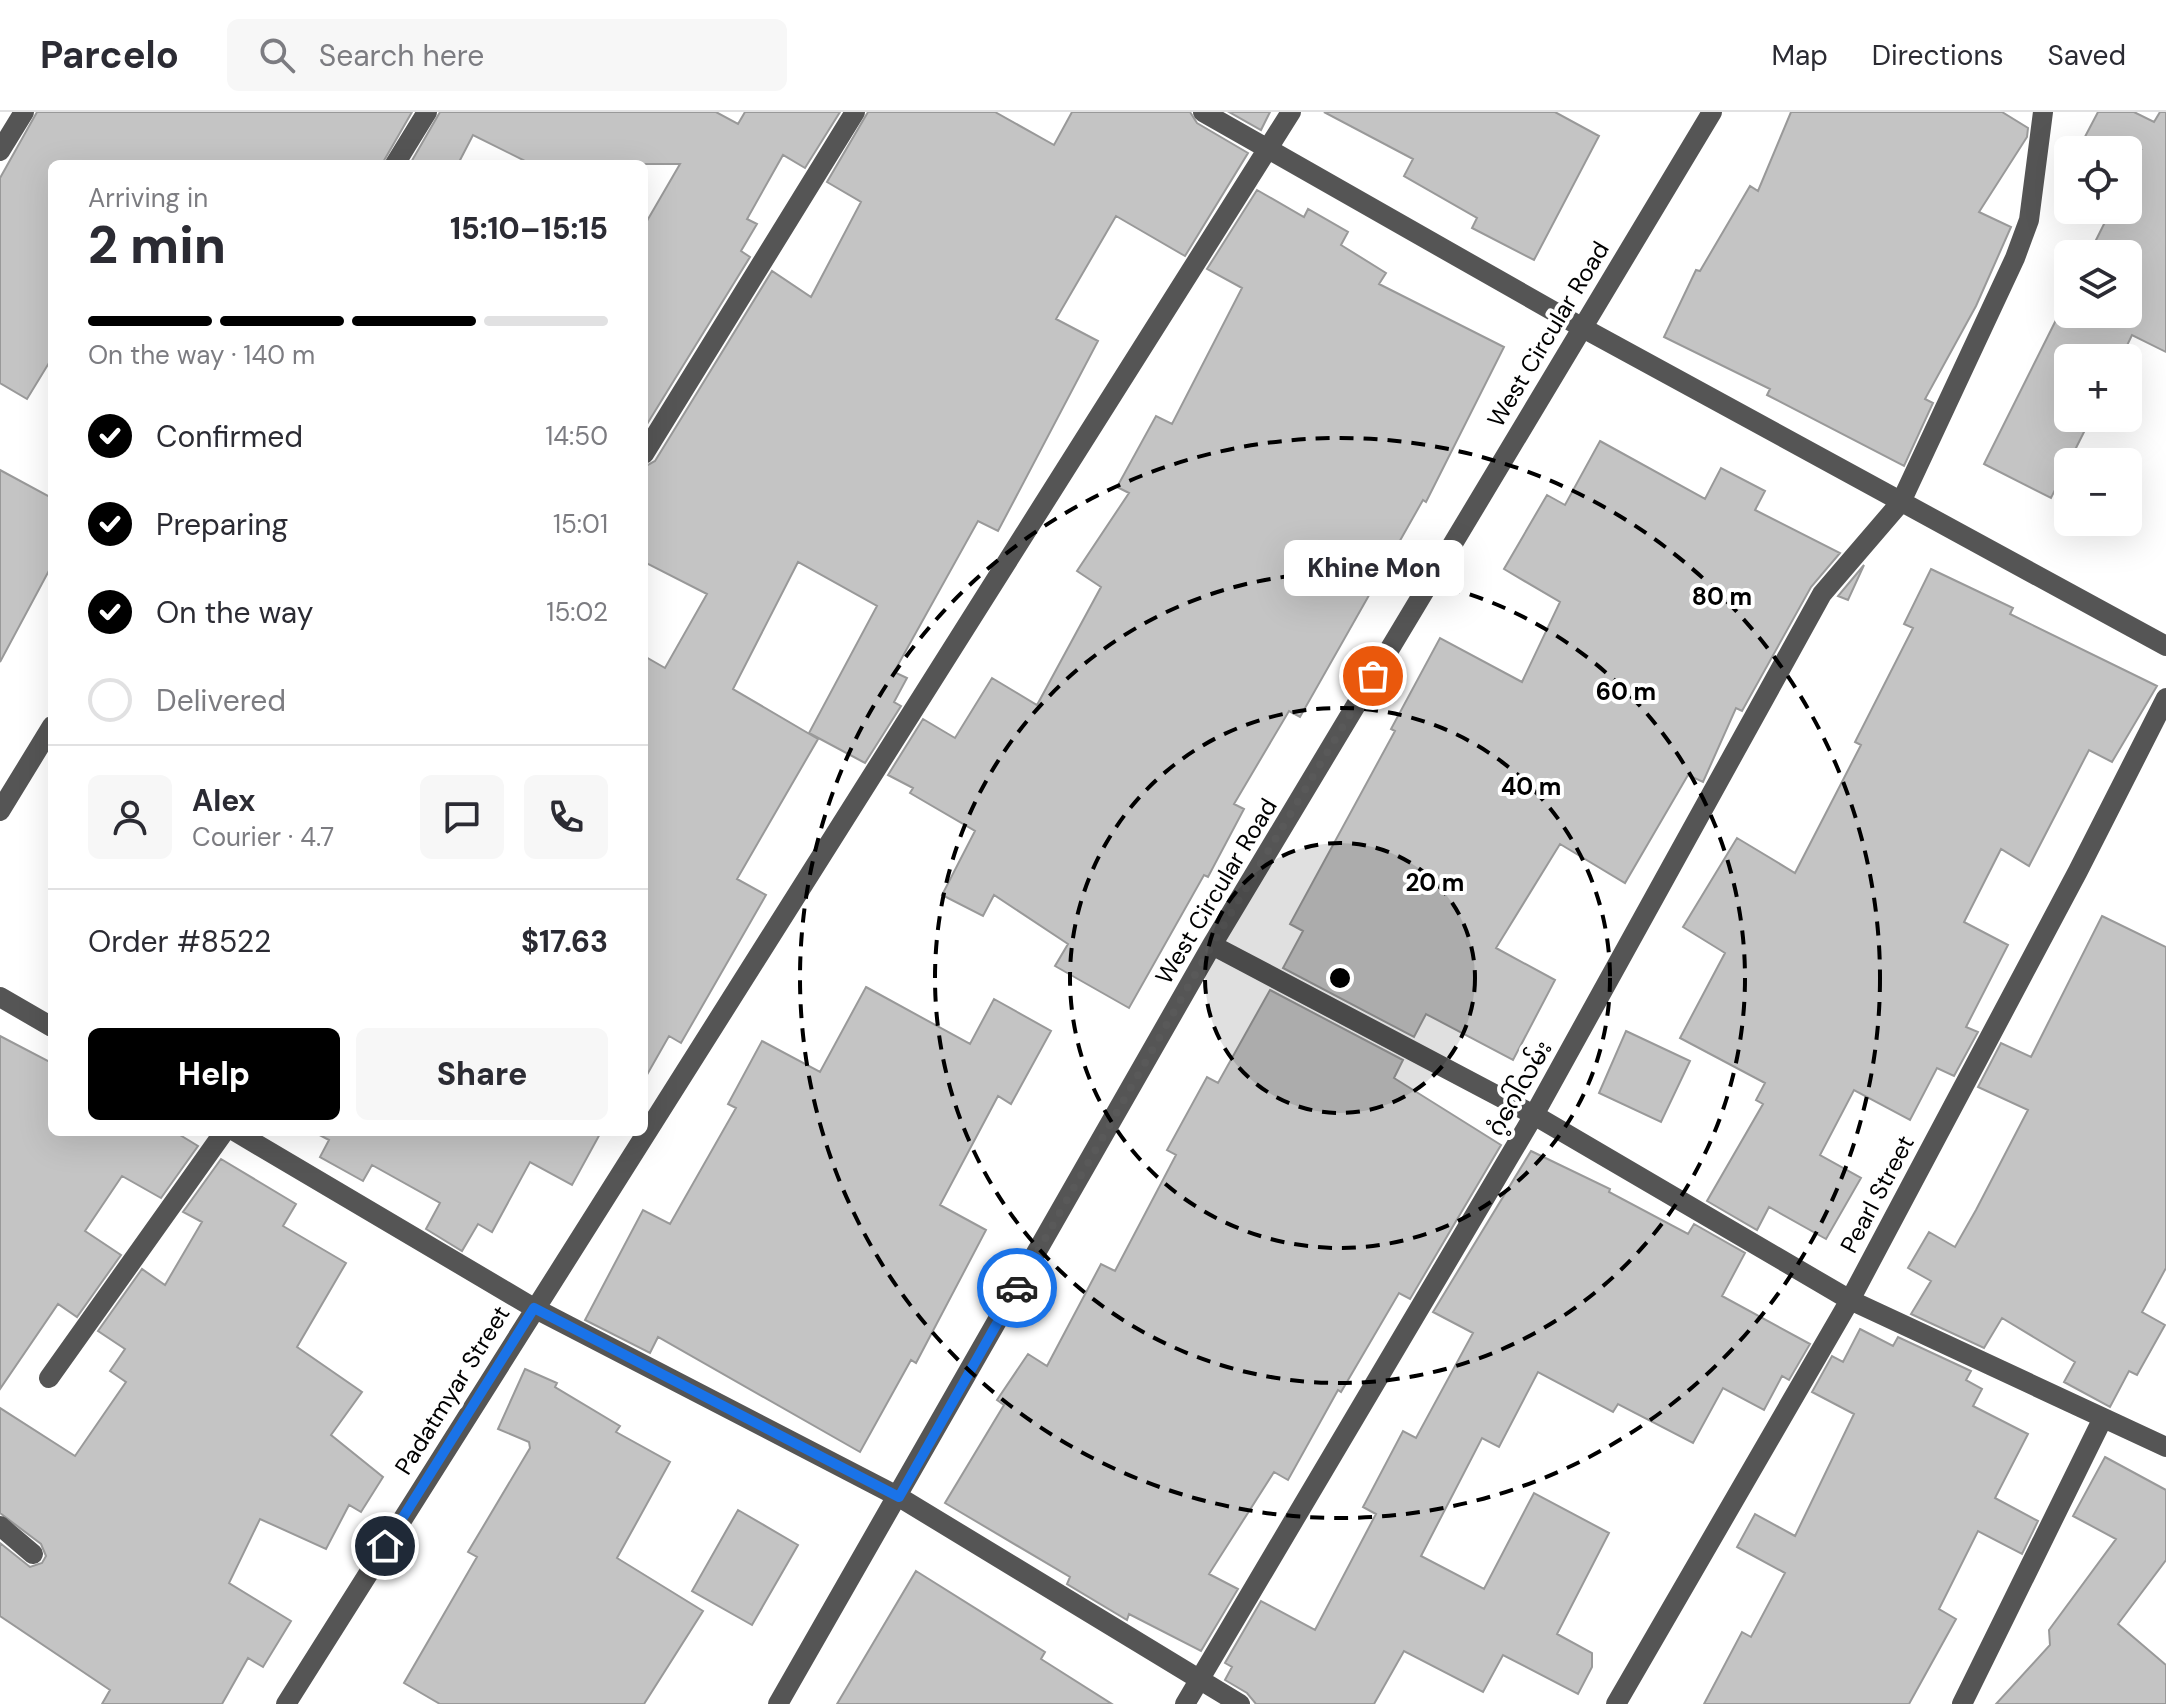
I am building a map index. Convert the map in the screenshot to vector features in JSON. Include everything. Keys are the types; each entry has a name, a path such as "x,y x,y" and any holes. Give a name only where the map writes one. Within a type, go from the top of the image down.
{"street":[{"path":"0,151 24,112"},
{"path":"397,160 427,112"},
{"path":"648,448 855,112"},
{"path":"1203,112 1583,328 2166,646"},
{"name":"Padatmyar Street","path":"648,1128 1291,112"},
{"name":"West Circular Road","path":"778,1704 1212,945 1712,112"},
{"name":"ဂံ့ဂေါ်လမ်း","path":"1185,1704 1534,1115 1822,594 1901,502 2020,245 2029,220 2043,112"},
{"name":"Pearl Street","path":"1616,1704 1850,1300 2078,871 2166,698"},
{"path":"0,811 48,733"},
{"path":"1212,945 1534,1115 1850,1300 2166,1447"},
{"path":"0,997 48,1025"},
{"path":"49,1378 221,1136"},
{"path":"243,1136 534,1308 899,1497 1240,1704"},
{"name":"Padatmyar Street","path":"286,1704 643,1136"},
{"path":"1962,1704 2103,1418"},
{"path":"0,1526 33,1554"}],"building":[{"path":"37,112 412,112 384,160 48,160 48,365 27,399 0,383 0,178"},
{"path":"440,112 716,112 738,124 745,112 840,112 805,168 783,155 747,219 757,224 741,251 750,257 648,423 648,219 680,164 648,164 648,160 523,160 473,135 460,160 412,160"},
{"path":"868,112 995,112 1054,145 1072,112 1190,112 1197,123 1248,153 1185,256 1116,216 1056,319 1098,341 998,531 978,521 894,672 907,678 894,702 901,706 865,763 809,733 877,606 798,562 733,689 818,739 737,879 766,895 681,1043 669,1036 648,1073 648,658 665,668 707,594 648,564 648,465 655,461 772,271 811,297 861,202 827,182"},
{"path":"1229,112 1270,112 1261,130"},
{"path":"1324,112 1555,112 1599,136 1534,260 1472,228 1477,218 1404,176 1413,159"},
{"path":"1791,112 2002,112 2028,128 2027,137 1979,212 2011,227 1976,306 1925,399 1933,403 1904,466 1767,395 1770,389 1664,337 1696,270 1700,271 1750,186 1758,191"},
{"path":"2098,112 2134,112 2154,122 2160,112 2166,112 2166,352 2132,335 2128,344 2054,344 2054,432 2084,432 2076,448 2054,448 2054,492 2051,498 1984,464 2054,324 2054,328 2142,328 2142,240 2096,240 2104,224 2142,224 2142,136 2085,136"},
{"path":"1257,190 1304,217 1308,209 1348,232 1341,245 1386,273 1379,284 1504,347 1426,502 1423,500 1300,717 1289,711 1234,804 1244,809 1208,877 1204,875 1129,1008 1055,966 1068,944 994,895 983,916 942,895 975,831 910,793 913,788 888,775 923,719 955,738 992,678 1037,705 1101,587 1077,571 1129,493 1117,487 1156,416 1172,424 1242,288 1207,269"},
{"path":"1600,441 1705,499 1721,468 1765,491 1755,510 1840,553 1811,587 1742,711 1736,708 1703,782 1688,775 1625,883 1560,844 1496,948 1555,980 1513,1060 1426,1014 1414,1037 1283,968 1303,931 1290,924 1395,731 1391,729 1440,638 1522,682 1560,602 1504,569 1547,495 1565,505"},
{"path":"0,470 48,496 48,572 0,662"},
{"path":"1864,565 1848,600 1838,596"},
{"path":"1931,569 2013,608 2010,614 2157,686 2112,762 2089,750 2029,866 2001,849 1964,922 2008,945 1966,1027 1978,1032 1954,1076 1937,1068 1910,1120 1854,1090 1820,1155 1861,1178 1826,1239 1769,1207 1757,1230 1707,1201 1763,1104 1756,1100 1765,1083 1680,1038 1725,953 1683,927 1737,838 1795,873 1861,745 1855,742 1913,628 1904,624"},
{"path":"2102,916 2166,947 2166,1268 2142,1312 2165,1325 2137,1375 2129,1371 2110,1407 2064,1382 2075,1362 2002,1318 1984,1348 1911,1314 1931,1281 1908,1268 1929,1232 1955,1247 1976,1210 2028,1110 1978,1087 2001,1043 2031,1057"},
{"path":"866,987 970,1044 994,999 1051,1031 1011,1104 998,1096 940,1205 986,1230 916,1363 911,1360 860,1452 658,1337 650,1353 585,1320 643,1210 670,1224 736,1108 728,1104 762,1041 820,1072"},
{"path":"1270,990 1403,1060 1394,1078 1501,1145 1410,1299 1399,1293 1341,1392 1338,1390 1288,1480 1274,1472 1209,1574 1238,1589 1201,1651 1129,1614 1127,1620 1067,1584 1070,1577 945,1503 1004,1405 997,1400 1028,1354 1047,1366 1101,1264 1115,1271 1176,1155 1167,1150 1207,1077 1218,1083"},
{"path":"1626,1031 1690,1061 1661,1122 1599,1093"},
{"path":"0,1036 48,1061 48,1136 182,1136 198,1146 161,1198 122,1176 85,1231 121,1255 77,1317 58,1304 0,1389"},
{"path":"322,1136 599,1136 572,1185 530,1162 492,1232 478,1224 462,1251 426,1229 440,1203 372,1165 363,1181 320,1157 329,1140"},
{"path":"1531,1151 1610,1189 1609,1192 1688,1234 1694,1224 1745,1253 1722,1296 1810,1344 1789,1380 1782,1376 1764,1410 1723,1388 1693,1443 1618,1404 1613,1412 1538,1372 1499,1447 1482,1438 1421,1556 1484,1589 1534,1493 1609,1533 1557,1634 1592,1653 1592,1667 1578,1694 1503,1655 1483,1692 1404,1651 1374,1704 1256,1704 1247,1693 1225,1680 1232,1667 1225,1663 1261,1601 1315,1630 1376,1514 1363,1507 1403,1431 1416,1438 1473,1333 1433,1312"},
{"path":"221,1159 296,1204 283,1226 346,1263 297,1347 362,1392 331,1435 383,1477 361,1512 349,1505 326,1549 260,1519 229,1583 291,1621 263,1667 248,1658 222,1704 102,1704 110,1690 0,1616 0,1543 30,1567 42,1563 46,1556 41,1544 0,1513 0,1408 75,1456 126,1382 110,1371 125,1349 98,1331 142,1269 165,1285 202,1222 183,1212"},
{"path":"1860,1329 1893,1346 1898,1337 1971,1371 1966,1380 1982,1389 1973,1406 2028,1434 1995,1498 2038,1521 2022,1554 1978,1531 1939,1609 1956,1619 1909,1704 1704,1704 1742,1632 1751,1637 1785,1573 1737,1547 1755,1514 1795,1536 1854,1414 1812,1392 1832,1356 1843,1362"},
{"path":"525,1369 557,1383 555,1387 620,1426 616,1432 670,1462 617,1558 703,1611 644,1704 440,1704 404,1683 477,1557 468,1552 530,1448 529,1442 498,1429"},
{"path":"2105,1457 2166,1490 2166,1560 2118,1624 2166,1665 2166,1704 1996,1704 2050,1645 2049,1630 2116,1539 2073,1516"},
{"path":"738,1510 798,1545 752,1625 692,1591"},
{"path":"916,1571 1045,1652 1041,1659 1112,1704 837,1704"}],"way so far":[{"path":"1017,1288 1212,945 1373,676"}],"place":[{"name":"Khine Mon","path":"1373,676"}],"route":[{"path":"385,1546 534,1308 899,1497 1017,1288"}]}
